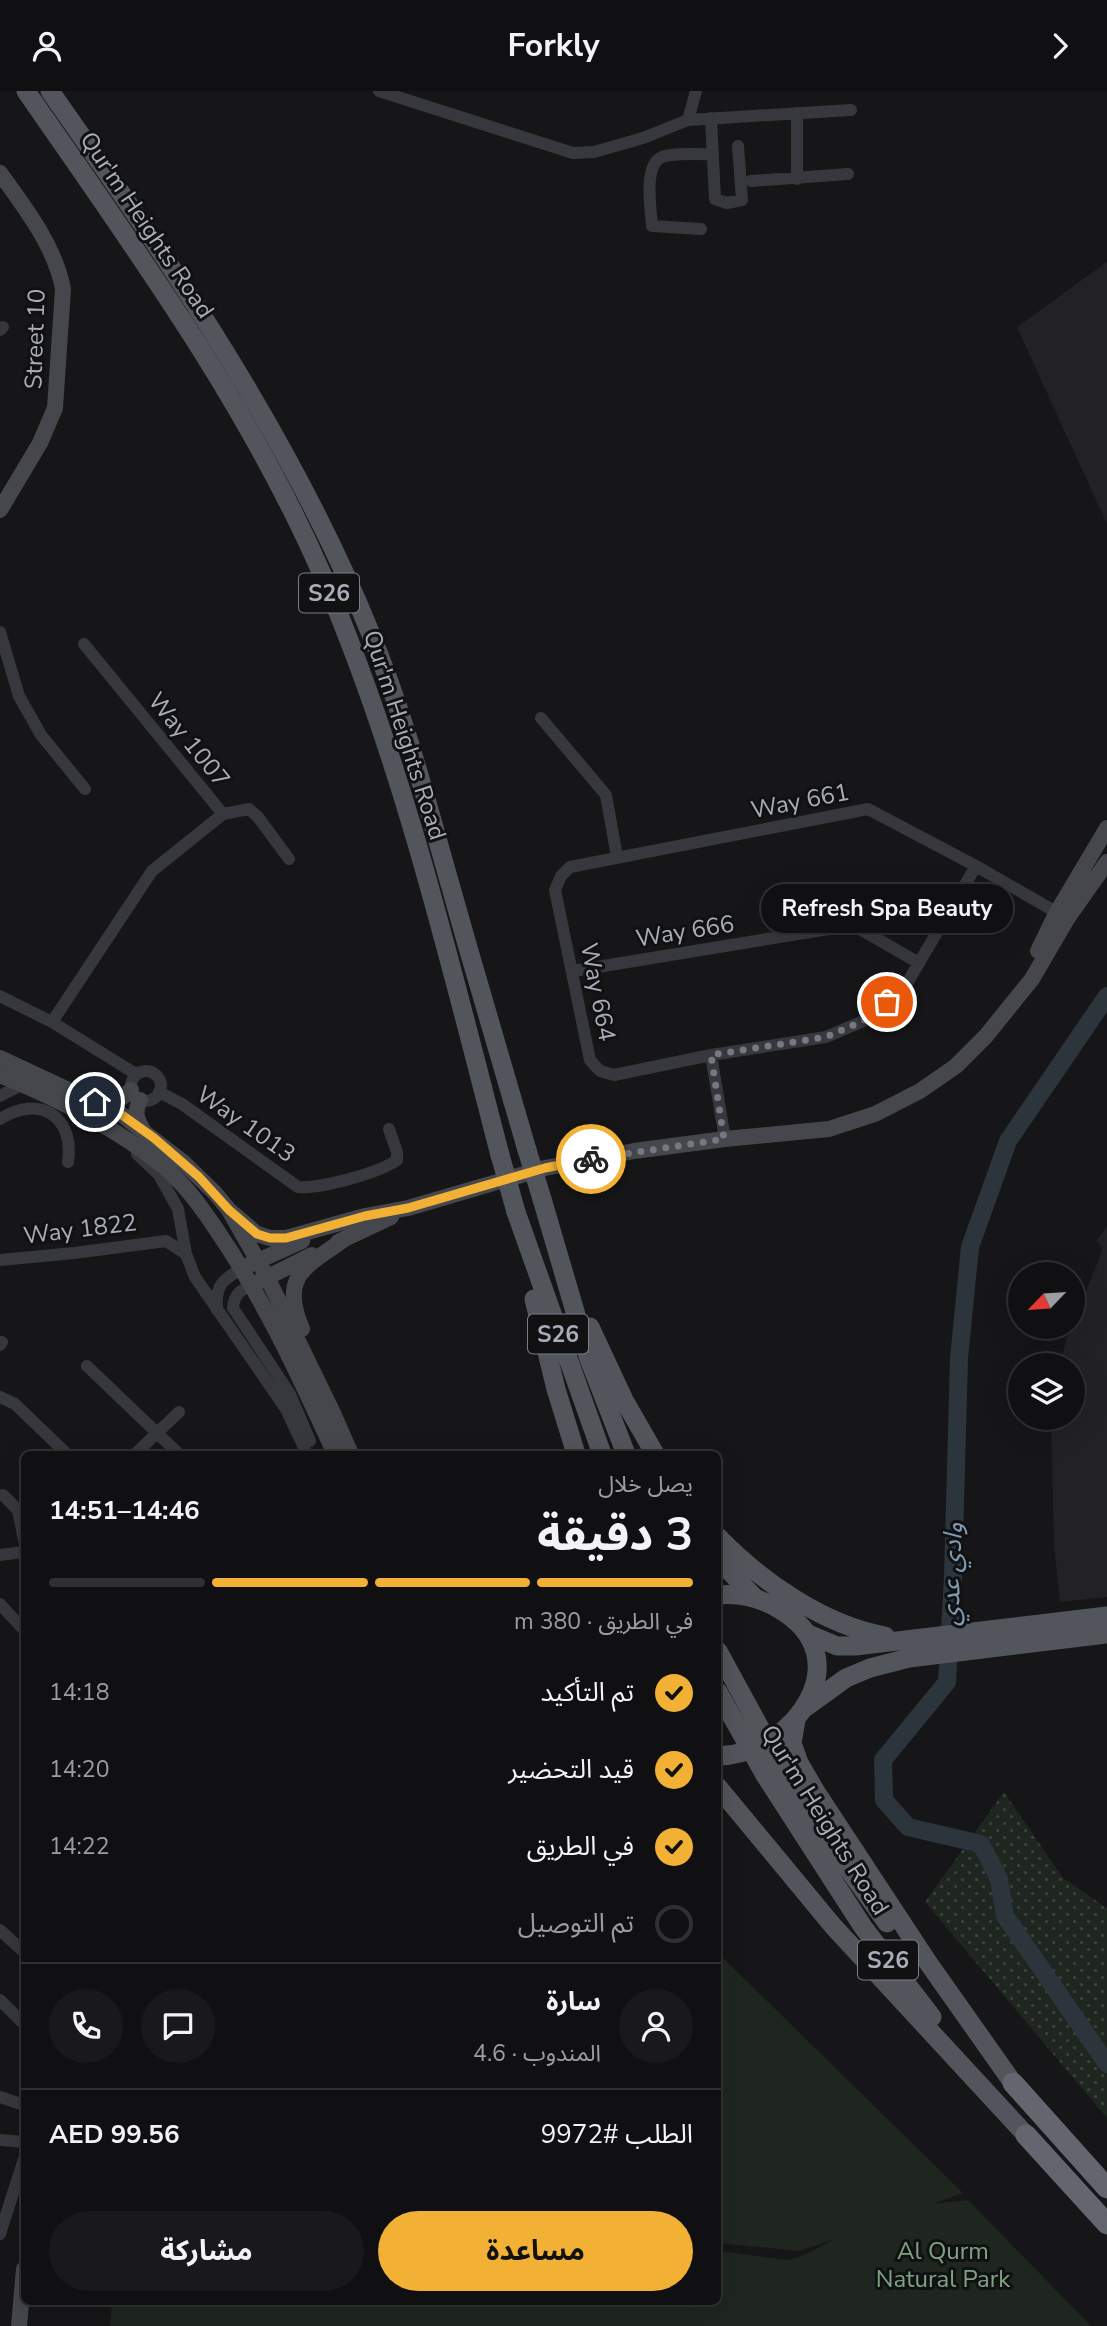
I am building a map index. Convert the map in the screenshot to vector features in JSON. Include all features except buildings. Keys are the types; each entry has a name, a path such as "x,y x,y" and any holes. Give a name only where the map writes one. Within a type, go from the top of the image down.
{"highway":[{"name":"S26","path":"1013,2083 1107,2188"},
{"name":"S26","path":"1026,2135 1107,2224"}],"main road":[{"name":"Qur'm Heights Road","path":"26,91 191,335 262,455 321,572 368,692 404,801 516,1212 601,1451"},
{"name":"Qur'm Heights Road","path":"51,92 109,175 256,401 301,484 370,632 421,780 589,1359 625,1451"},
{"path":"544,1209 590,1329 624,1400 653,1451"},
{"path":"516,1212 556,1389 575,1451"},
{"path":"721,1540 751,1569 831,1620 908,1649"},
{"path":"721,1562 755,1598"},
{"path":"721,1595 739,1594 755,1598 790,1615 808,1634 816,1656 816,1670 815,1681 792,1743 799,1763 927,1961 1013,2083"},
{"path":"721,1756 746,1752 761,1746 775,1738 801,1713 846,1678 908,1649 1042,1624 1107,1616"},
{"path":"808,1634 838,1646 908,1649 1058,1640 1107,1634"},
{"name":"Qur'm Heights Road","path":"721,1658 771,1768 863,1927 1026,2135"},
{"name":"Qur'm Heights Road","path":"721,1696 936,1991 1013,2083"},
{"path":"721,1791 834,1926 1026,2135"}],"street":[{"path":"379,91 573,153 594,152 643,138 688,120 851,110"},
{"path":"688,120 696,91"},
{"path":"797,113 797,179"},
{"path":"711,118 715,199 727,203 742,200 738,146"},
{"path":"701,229 652,226 650,170 655,161 664,156 713,154"},
{"path":"751,181 848,174"},
{"name":"Street 10","path":"0,510 40,443 55,408 63,289 53,253 1,176"},
{"path":"0,632 3,658 19,696 41,735 85,789"},
{"name":"Way 1007","path":"52,1022 152,871 223,814 84,643"},
{"path":"541,718 606,795 617,857"},
{"path":"223,814 249,809 289,859"},
{"name":"Way 661","path":"561,876 570,867 868,809 976,866 1062,916"},
{"path":"314,1451 290,1394 233,1308 233,1299 238,1292 365,1216 408,1208 545,1168 634,1151 829,1129 897,1105 956,1066 986,1036 1020,992 1025,976 1062,916 1107,828"},
{"path":"1062,916 1107,862"},
{"name":"Way 664","path":"561,876 555,890 590,1060 600,1071 614,1075 711,1055 826,1037 867,1019 906,985 976,866"},
{"name":"Way 666","path":"573,971 853,925 919,963"},
{"path":"0,996 52,1022 136,1074"},
{"path":"711,1055 724,1139"},
{"path":"0,1058 122,1115 183,1162 215,1193 229,1210 267,1277 350,1451"},
{"path":"95,1102 112,1103 135,1095 150,1100 159,1092 160,1081 155,1074 145,1071 132,1078 135,1095 136,1117 143,1130"},
{"path":"0,1075 112,1130 164,1167 188,1191 243,1268 334,1451"},
{"path":"0,1096 23,1084"},
{"name":"Way 1013","path":"159,1092 182,1104 298,1187 325,1185 388,1167 397,1160 390,1129"},
{"path":"0,1119 26,1108 36,1108 54,1116 67,1133 70,1144 68,1162"},
{"path":"112,1130 159,1175 178,1209 186,1254 195,1277 286,1409 306,1451"},
{"path":"229,1210 257,1234 270,1238 343,1231"},
{"name":"Way 1822","path":"0,1260 166,1241 181,1225"},
{"path":"217,1310 219,1286 229,1276 258,1260 343,1231"},
{"path":"321,1388 292,1294 299,1273 343,1231"},
{"name":"Way 1822","path":"166,1241 186,1254"},
{"path":"87,1366 176,1451"},
{"path":"0,1397 15,1404 64,1451"},
{"path":"138,1451 179,1412"},
{"path":"3,1495 18,1510 21,1525"},
{"path":"0,1555 21,1552"},
{"path":"0,1604 21,1627"},
{"path":"721,1805 766,1847"},
{"path":"0,1930 21,1949"},
{"path":"0,2000 21,2021"},
{"path":"0,2097 21,2104"},
{"path":"0,2140 21,2142"},
{"path":"0,2234 21,2168"},
{"path":"19,2326 21,2303"},
{"path":"27,2326 29,2305"}],"shaded area":[{"path":"1107,262 1107,524 1017,327"},
{"path":"1107,1226 1107,1597 1060,1602 1054,1544 1051,1430 1085,1430 1085,1353 1063,1353 1066,1339 1085,1339 1085,1294 1102,1248 1097,1241"}],"green space":[{"path":"1004,1792 1063,1878 1107,1908 1107,2118 925,1902"},
{"name":"Al Qurm Natural Park","path":"721,1956 963,2193 933,2204 968,2200 1091,2326 110,2326 112,2305 721,2305 721,2251 787,2260 800,2257 835,2239 799,2251 721,2243"}],"waterway":[{"name":"وادي عدي","path":"1107,996 1008,1141 970,1247 959,1358 953,1577 947,1682 883,1760 884,1800 908,1827 981,1844 999,1879 1005,1916 1107,2064"}],"way so far":[{"path":"591,1159 724,1139 711,1055 826,1037 867,1019 887,1002"}],"place":[{"name":"Refresh Spa Beauty","path":"887,1002"}],"route":[{"path":"95,1102 122,1115 154,1138 199,1177 229,1210 257,1234 270,1238 286,1238 365,1216 408,1208 545,1168 591,1159"}]}
